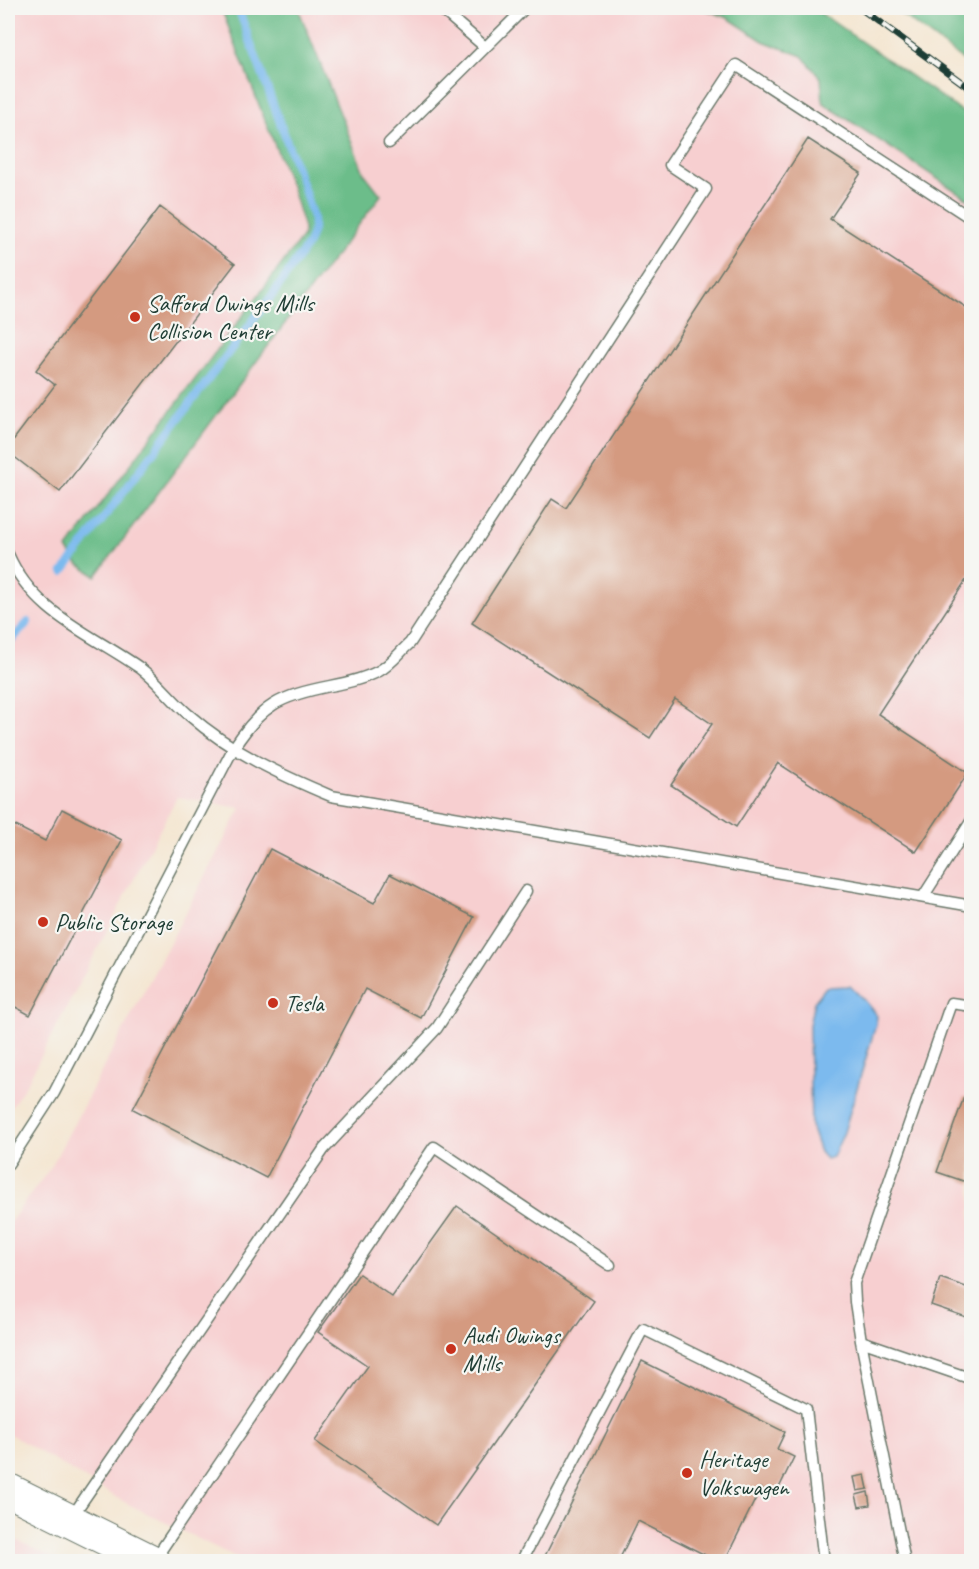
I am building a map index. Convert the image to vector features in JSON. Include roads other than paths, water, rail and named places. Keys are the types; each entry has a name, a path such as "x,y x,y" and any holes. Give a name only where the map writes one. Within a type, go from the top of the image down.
{"main road":[{"path":"8,1490 153,1561"}],"lane":[{"path":"440,8 485,47"},
{"path":"389,143 525,8"},
{"path":"8,1164 54,1093 233,749 244,732 262,711 282,699 348,682 379,671 410,643 706,189 670,165 736,65 972,219"},
{"path":"8,554 22,581 32,594 56,615 141,669 189,716 233,749 292,780 331,796 972,906"},
{"path":"923,897 972,820"},
{"path":"70,1520 324,1149 437,1028 526,891"},
{"path":"905,1562 861,1341 854,1283 951,1003 972,1006"},
{"path":"153,1561 434,1147 610,1265"},
{"path":"521,1562 643,1329 806,1409 824,1562"},
{"path":"861,1341 972,1379"}],"water":[{"path":"850,986 877,1016 876,1024 844,1132 833,1157 826,1159 820,1152 811,1126 809,1025 814,1002 826,987"}],"waterway":[{"path":"63,572 276,290 308,244 313,230 313,218 302,183 238,8"},
{"path":"8,644 28,622"}],"railway":[{"path":"860,8 972,90"}],"place":[{"name":"Safford Owings Mills Collision Center","path":"135,317"},
{"name":"Public Storage","path":"43,922"},
{"name":"Tesla","path":"273,1003"},
{"name":"Audi Owings Mills","path":"451,1349"},
{"name":"Heritage Volkswagen","path":"687,1473"}]}
